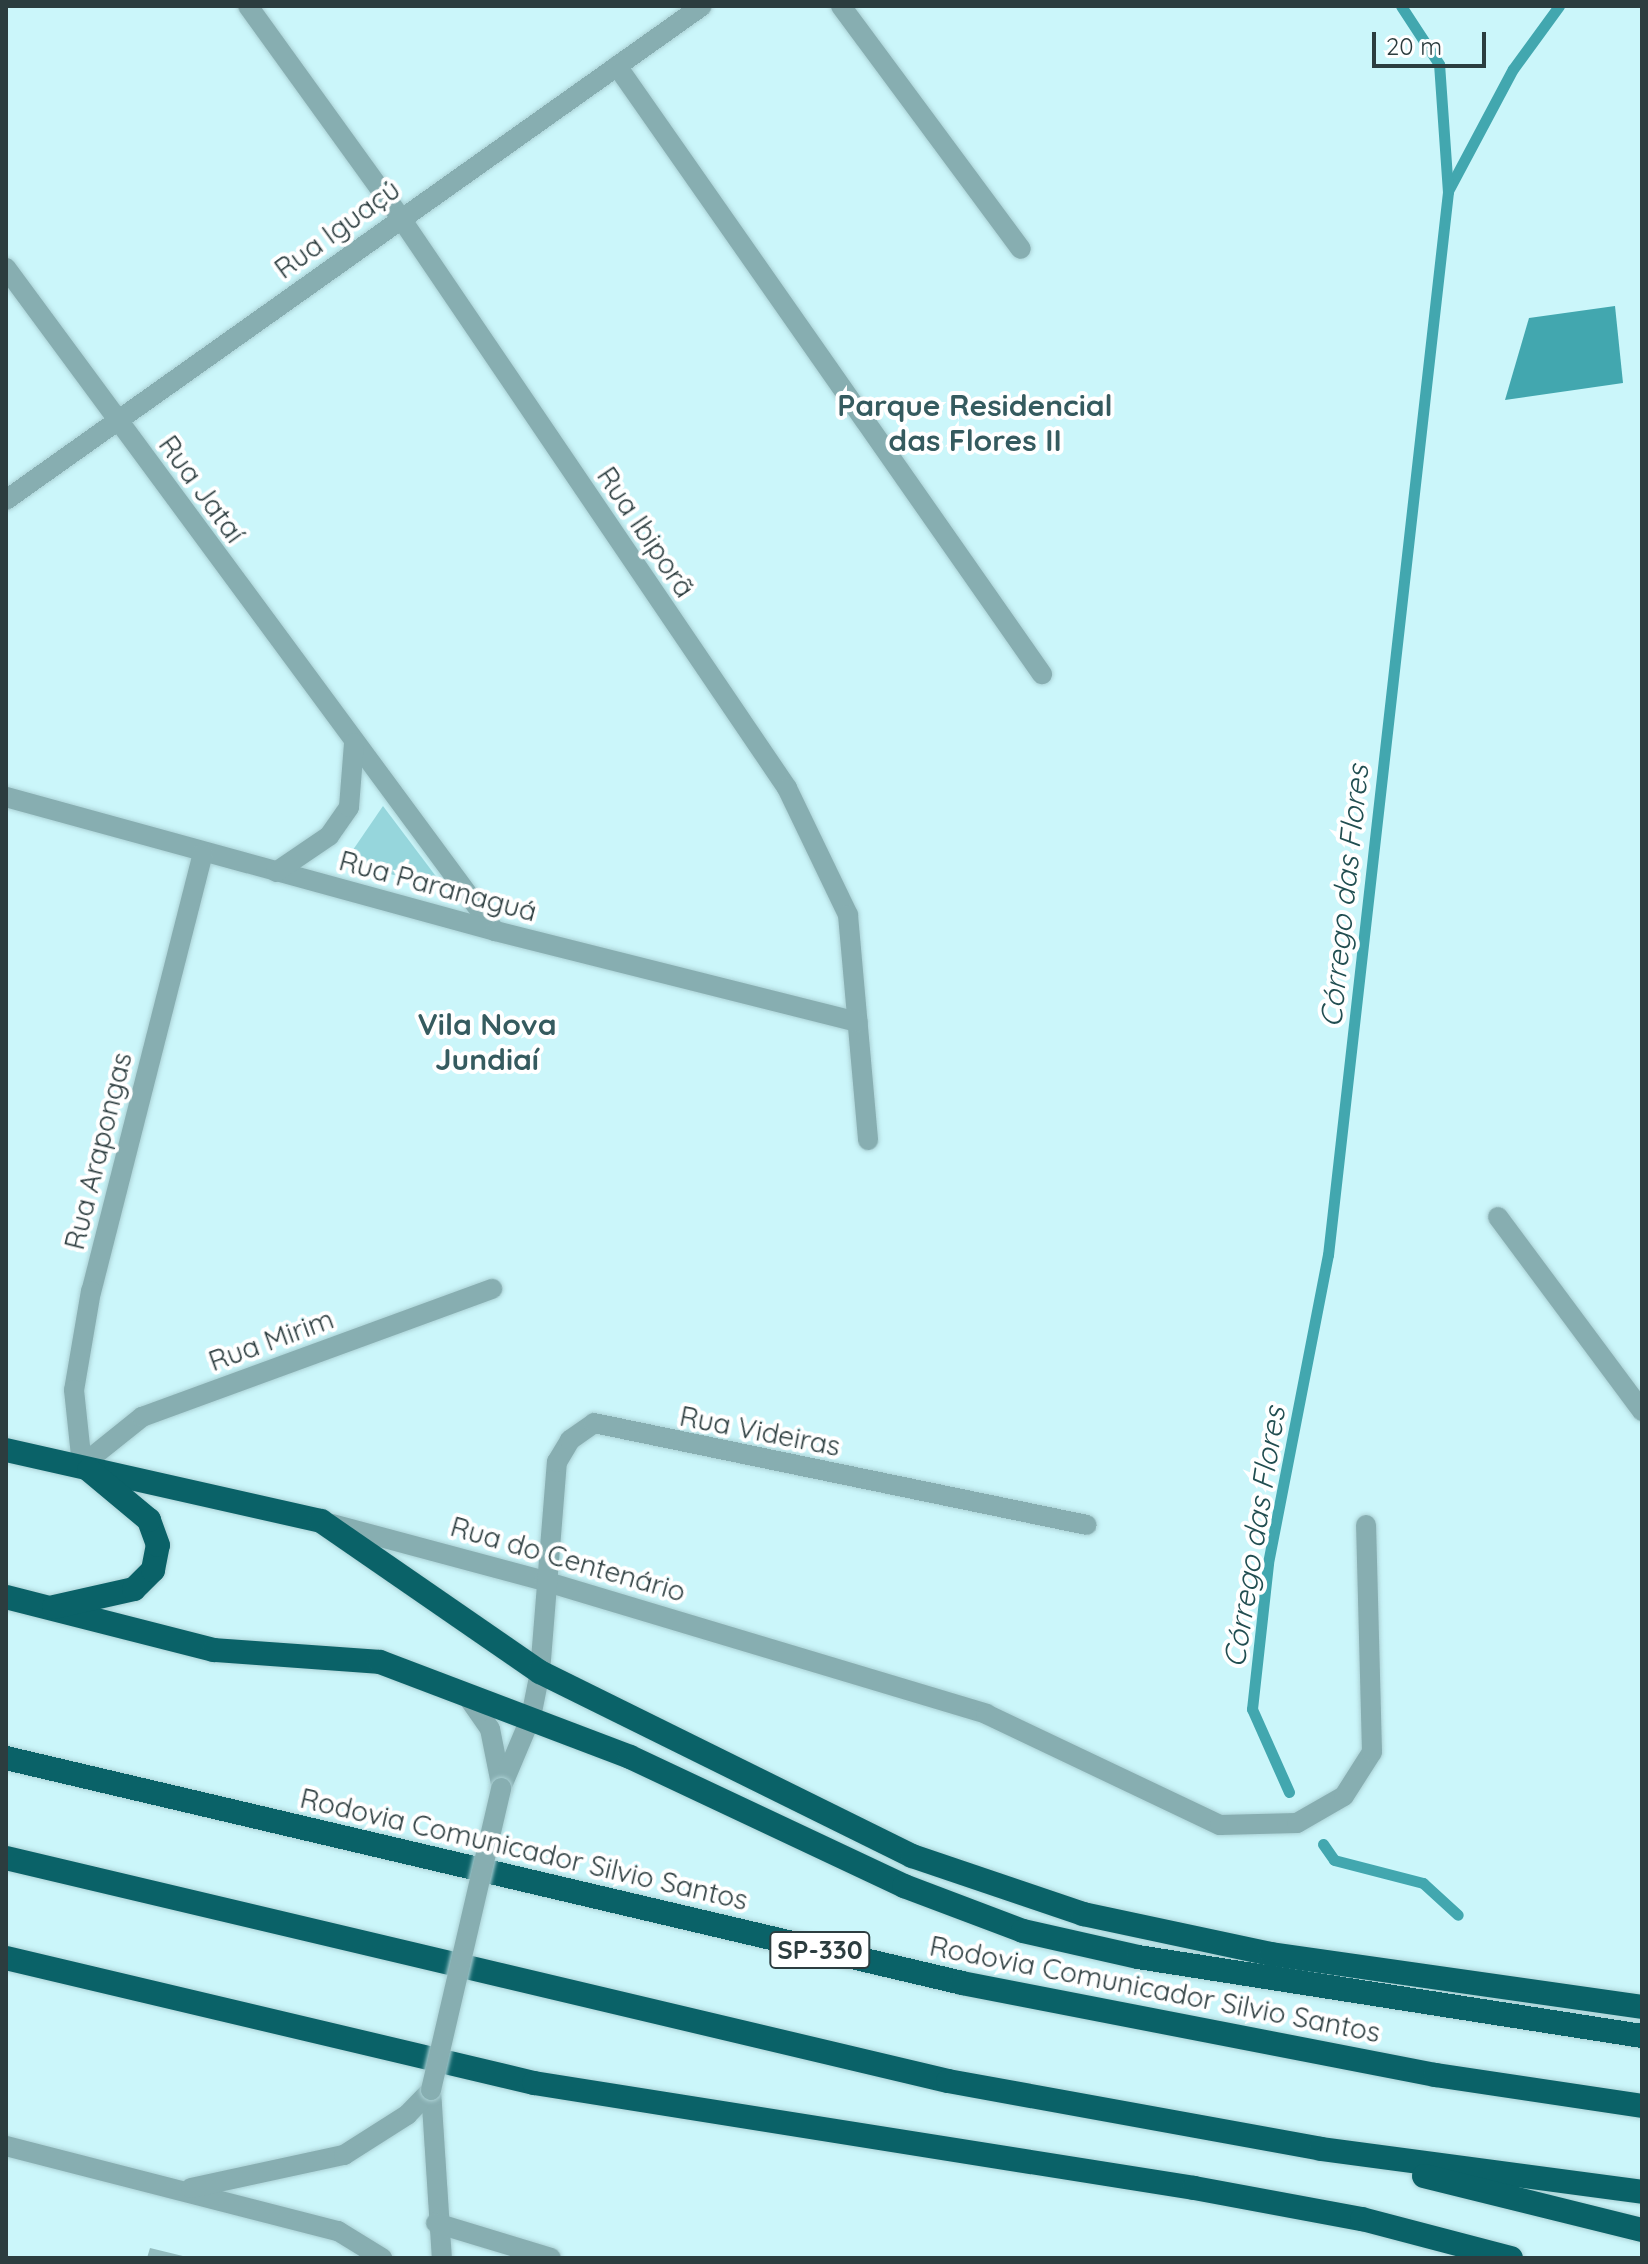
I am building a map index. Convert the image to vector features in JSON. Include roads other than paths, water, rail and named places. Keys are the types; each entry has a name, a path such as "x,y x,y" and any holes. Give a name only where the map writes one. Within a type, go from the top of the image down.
{"highway":[{"name":"Rua do Centenário","path":"6,1450 321,1521"},
{"path":"51,1607 134,1589 153,1570 158,1545 149,1520 82,1465"},
{"path":"321,1521 540,1672 912,1856 1083,1914 1271,1954 1642,2007"},
{"path":"6,1597 214,1650 380,1662 461,1689 630,1757 904,1886 1023,1931 1138,1957 1642,2036"},
{"name":"Rodovia Comunicador Silvio Santos","path":"6,1758 962,1983 1435,2075 1642,2106"},
{"path":"6,1858 948,2081 1321,2149 1642,2192"},
{"path":"6,1958 534,2083 1194,2188 1362,2219 1511,2258"},
{"path":"1321,2149 1642,2230"}],"street":[{"name":"Rua Ibiporã","path":"248,6 400,217 787,788 848,915 868,1140"},
{"name":"Rua Iguaçú","path":"6,500 400,217 702,6"},
{"path":"841,6 1021,249"},
{"path":"617,66 1042,674"},
{"name":"Rua Jataí","path":"6,268 495,931"},
{"path":"276,872 329,836 349,807 355,779 354,742"},
{"name":"Rua Paranaguá","path":"6,797 495,931 858,1022"},
{"name":"Rua Arapongas","path":"82,1465 74,1431 74,1390 91,1291 203,853"},
{"path":"1498,1217 1642,1411"},
{"name":"Rua Mirim","path":"82,1465 142,1417 492,1289"},
{"name":"Rua Videiras","path":"544,1581 557,1462 570,1440 594,1423 1087,1525"},
{"name":"Rua do Centenário","path":"321,1521 544,1581 986,1714 1220,1825 1297,1823 1344,1796 1372,1752 1366,1525"},
{"path":"442,2258 436,2223 431,2090 501,1788 531,1717 540,1672 544,1581"},
{"path":"461,1689 490,1729 501,1788"},
{"path":"183,2189 344,2155 407,2115 431,2090"},
{"path":"6,2146 338,2231 382,2258"},
{"path":"436,2223 551,2258"}],"waterway":[{"name":"Córrego das Flores","path":"1289,1792 1252,1709 1268,1563 1328,1255 1448,192 1439,64 1401,6"},
{"path":"1448,191 1513,69 1559,6"},
{"name":"Córrego das Flores","path":"1323,1844 1334,1860 1423,1883 1458,1915"}],"district":[{"name":"Parque Residencial das Flores II","path":"975,422"},
{"name":"Vila Nova Jundiaí","path":"487,1041"}]}
